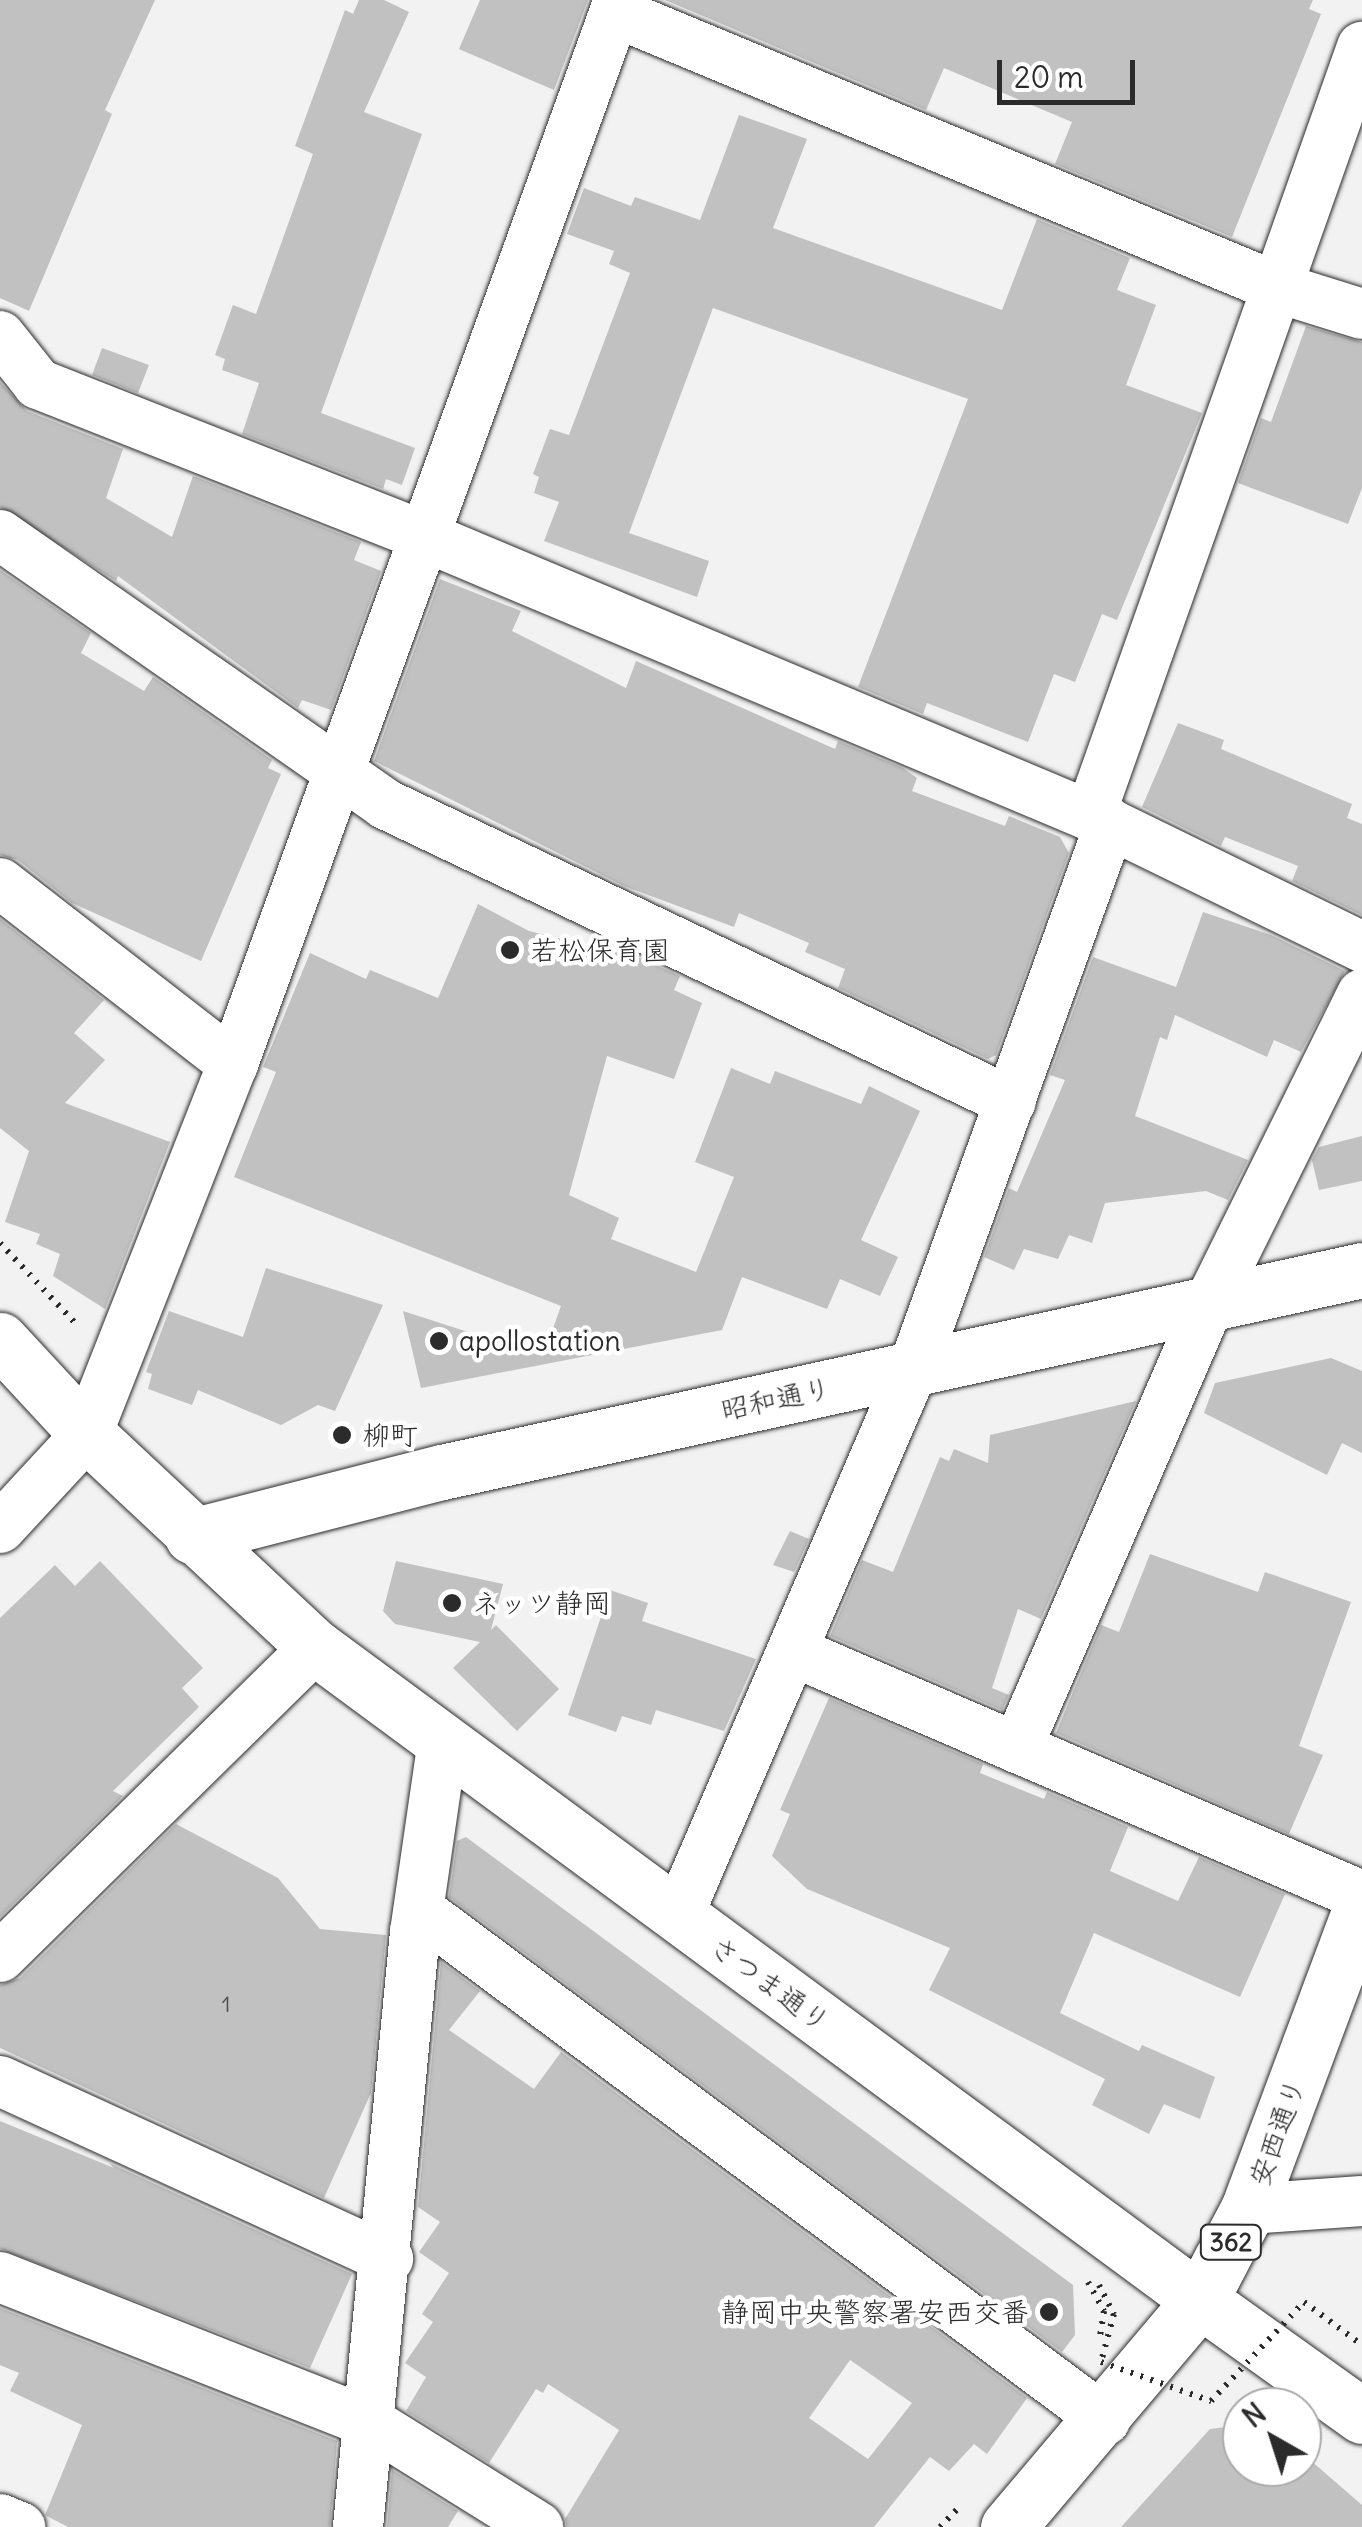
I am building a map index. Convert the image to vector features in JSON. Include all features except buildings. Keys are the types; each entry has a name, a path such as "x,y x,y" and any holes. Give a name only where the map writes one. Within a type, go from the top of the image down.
{"main road":[{"name":"昭和通り","path":"192,1536 442,1472 1362,1270"},
{"name":"さつま通り","path":"0,1340 87,1434 315,1647 442,1746 1362,2416"},
{"path":"1200,2300 1248,2209 1362,1904"},
{"name":"362","path":"986,2514 1086,2405 1200,2300"}],"street":[{"path":"0,1528 87,1434 233,1064 421,535 617,6 1276,287 1362,314"},
{"path":"678,1916 913,1369 1012,1102 1100,820 1276,287 1362,47"},
{"path":"0,336 38,384 421,535 1100,820 1362,947"},
{"path":"0,535 385,804 1012,1102"},
{"path":"0,883 233,1064"},
{"path":"1017,1748 1210,1304 1362,994"},
{"path":"0,1957 315,1647"},
{"path":"792,1652 1362,1896"},
{"path":"358,2527 388,2259 419,1910 442,1746"},
{"path":"419,1910 1086,2405"},
{"path":"0,2081 388,2259"},
{"path":"1248,2209 1362,2201"},
{"path":"0,2277 371,2423 538,2527"},
{"path":"0,2518 20,2527"}],"path":[{"path":"1076,2266 1104,2312 1086,2405"},
{"path":"1099,2285 1114,2314 1101,2362 1211,2401 1304,2302 1362,2345"},
{"path":"940,2527 986,2514"}],"place":[{"name":"若松保育園","path":"510,950"},
{"name":"apollostation","path":"439,1341"},
{"name":"柳町","path":"342,1435"},
{"name":"ネッツ静岡","path":"452,1603"},
{"name":"静岡中央警察署安西交番","path":"1049,2312"}]}
